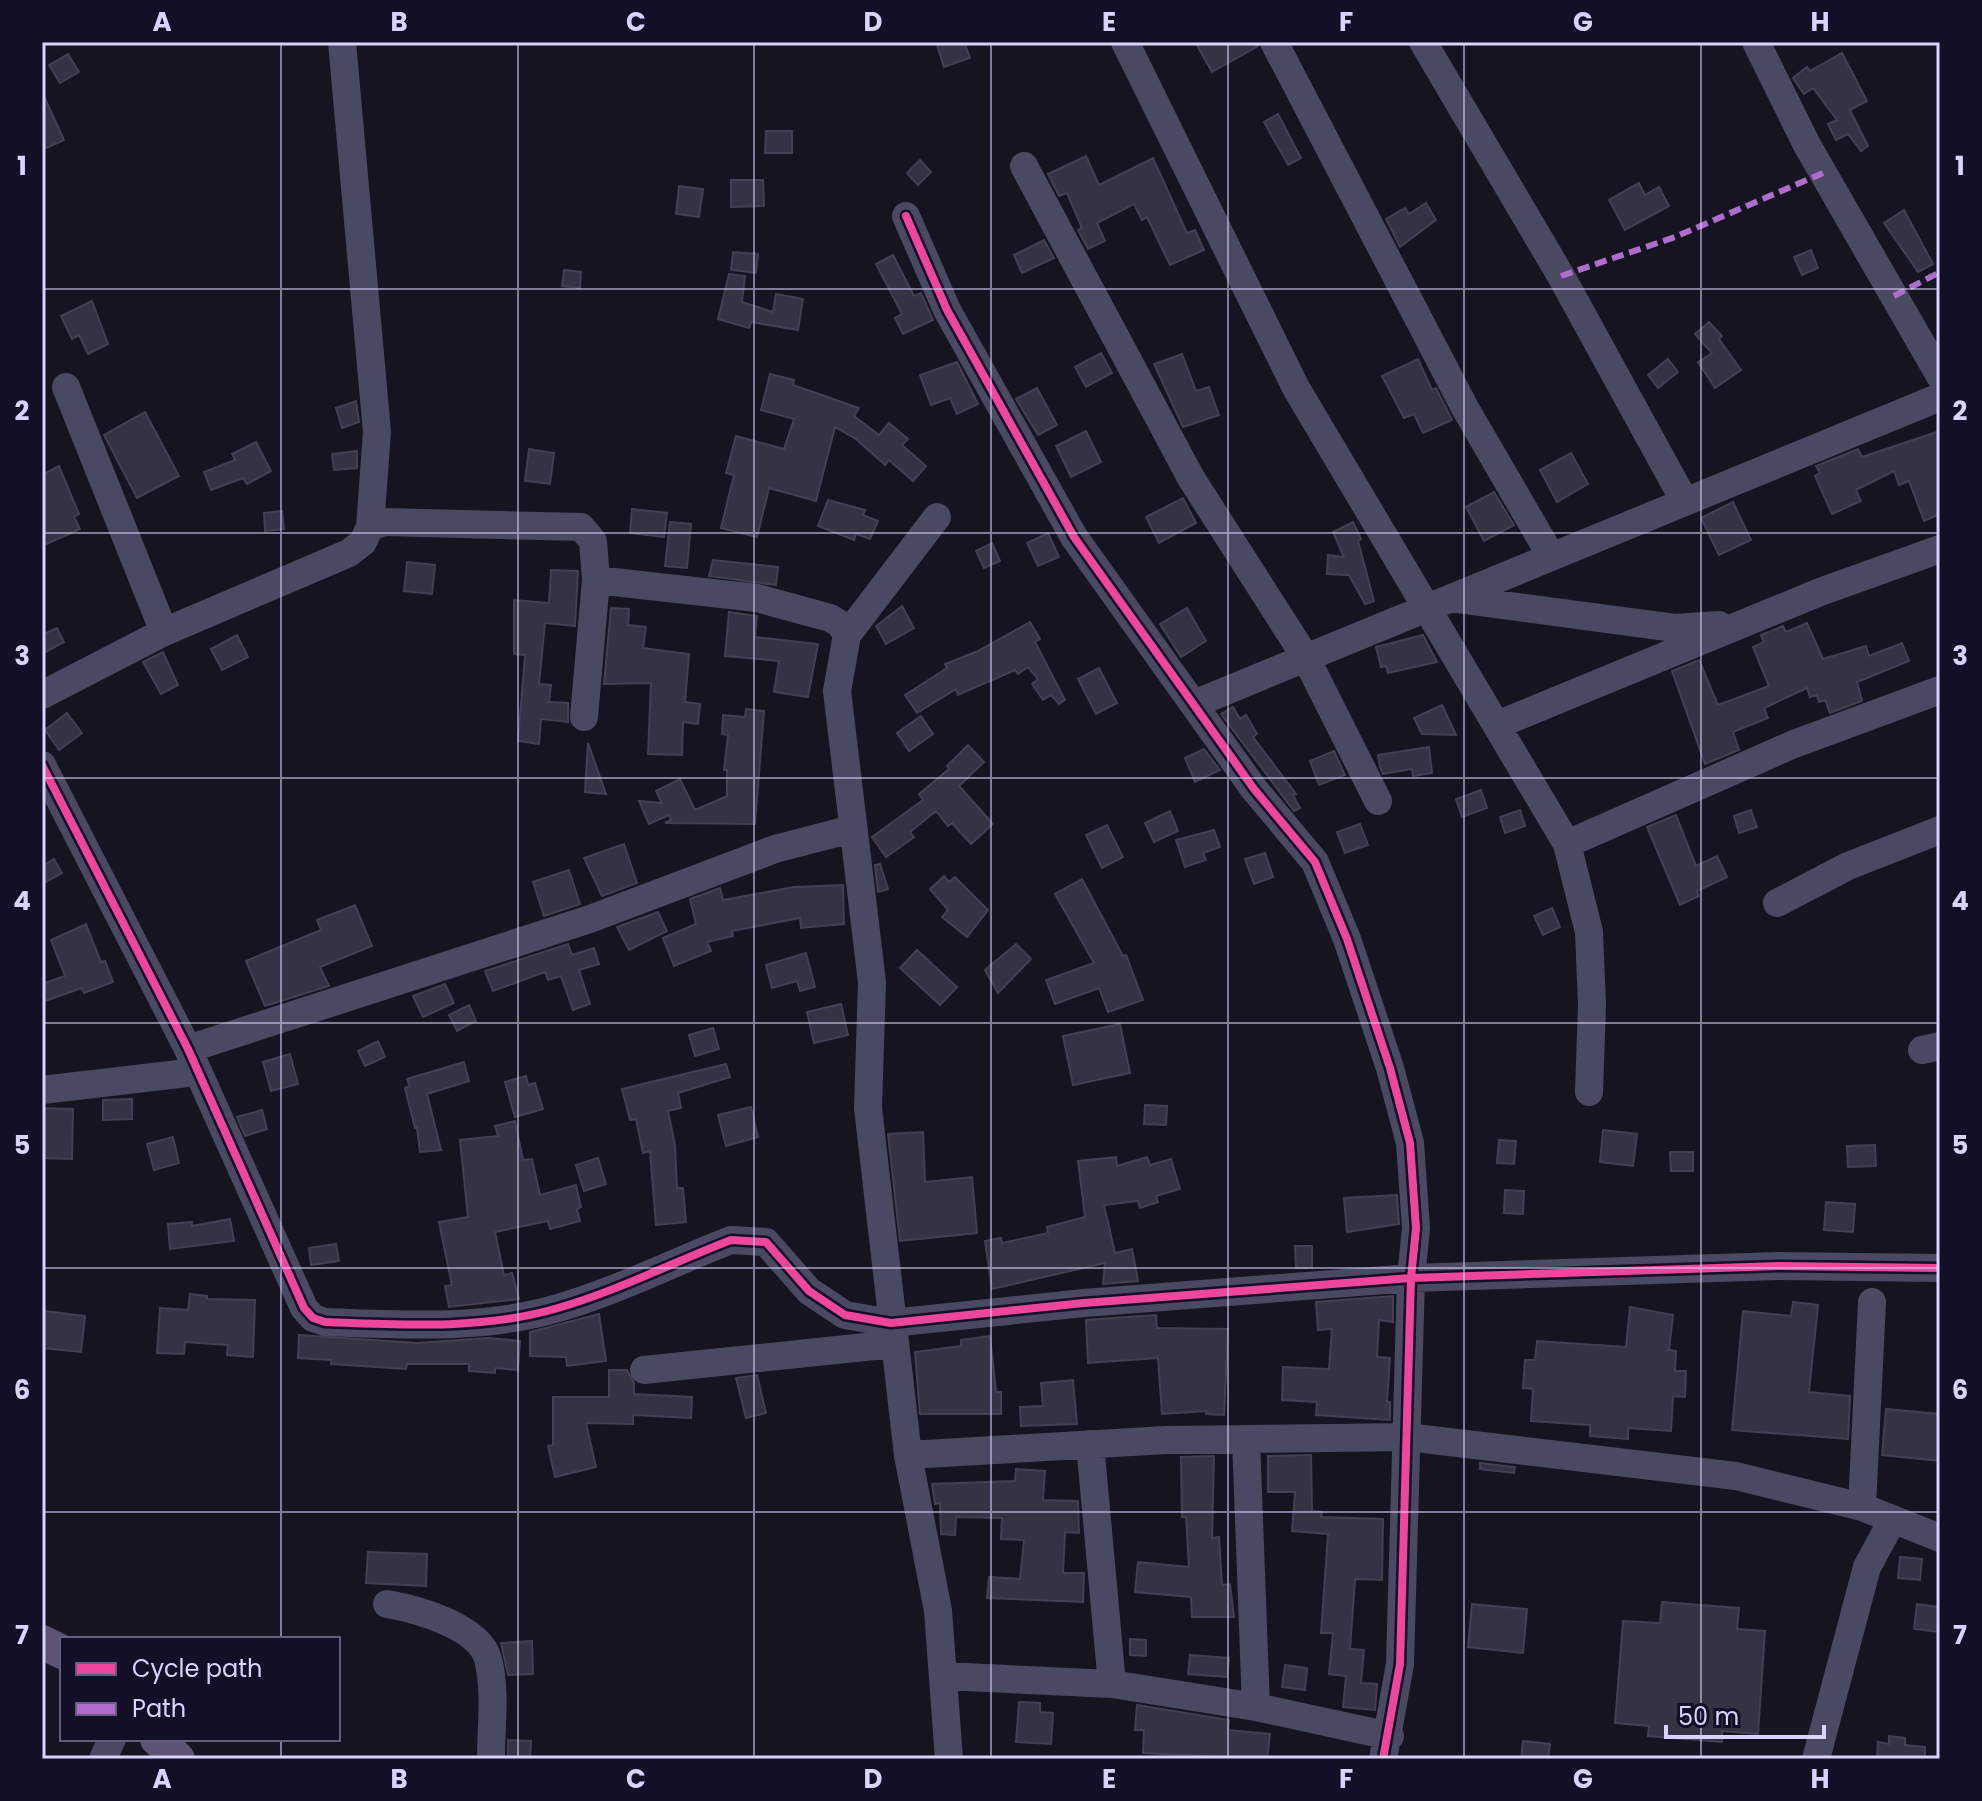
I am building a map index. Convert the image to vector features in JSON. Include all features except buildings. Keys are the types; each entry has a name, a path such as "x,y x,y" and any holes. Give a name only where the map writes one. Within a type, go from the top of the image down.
{"main road":[{"path":"42,1642 60,1651"},
{"path":"159,1741 178,1759"}],"street":[{"path":"42,695 164,632 349,553 363,542 370,527 377,432 342,42"},
{"path":"1125,42 1296,388 1439,603 1497,725 1567,844 1589,932 1592,1005 1589,1092"},
{"path":"1274,42 1465,408 1551,556"},
{"path":"1423,42 1561,276 1685,502"},
{"path":"1756,42 1807,145 1940,376"},
{"path":"1024,166 1191,478 1306,658 1378,801"},
{"path":"906,216 947,310 1074,537 1254,789 1315,862 1347,939 1390,1068 1410,1143 1416,1228 1411,1278 1400,1664 1387,1747 1256,1707 1112,1684 943,1676"},
{"path":"66,387 164,632"},
{"path":"1194,704 1940,397"},
{"path":"937,517 847,635 837,691 872,982 868,1108 908,1455 938,1611 949,1759"},
{"path":"370,527 384,522 581,527 593,541 596,580 584,717"},
{"path":"1497,725 1737,626 1940,549"},
{"path":"596,580 757,598 830,618 840,624 847,635"},
{"path":"1439,603 1675,628 1737,626"},
{"path":"1567,844 1794,744 1940,690"},
{"path":"42,765 192,1060 304,1308 313,1318 325,1322 408,1326 478,1322 558,1309 731,1240 752,1238 766,1242 809,1291 845,1315 892,1334"},
{"path":"42,1090 192,1060 590,919 775,849 852,829"},
{"path":"1777,903 1848,866 1940,830"},
{"path":"644,1370 1084,1303 1411,1278 1779,1266 1940,1268"},
{"path":"1862,1507 1872,1302"},
{"path":"908,1455 1090,1444 1407,1437 1736,1476 1862,1507 1940,1538"},
{"path":"1246,1439 1257,1649 1256,1707"},
{"path":"1090,1444 1112,1684"},
{"path":"1816,1759 1867,1567 1893,1519"},
{"path":"387,1604 426,1611 472,1638 487,1656 491,1759"}],"marked path":[{"path":"1561,276 1675,237 1823,173"},
{"path":"1894,296 1940,272"}],"cycle path":[{"path":"906,216 947,310 1074,537 1254,789 1315,862 1347,939 1390,1068 1410,1143 1416,1228 1411,1278 1400,1664 1383,1759"},
{"path":"42,765 188,1049 304,1308 313,1318 325,1322 472,1323 530,1315 602,1293 731,1240 766,1242 809,1291 845,1315 891,1323 1084,1303 1411,1278 1779,1266 1940,1268"}]}
